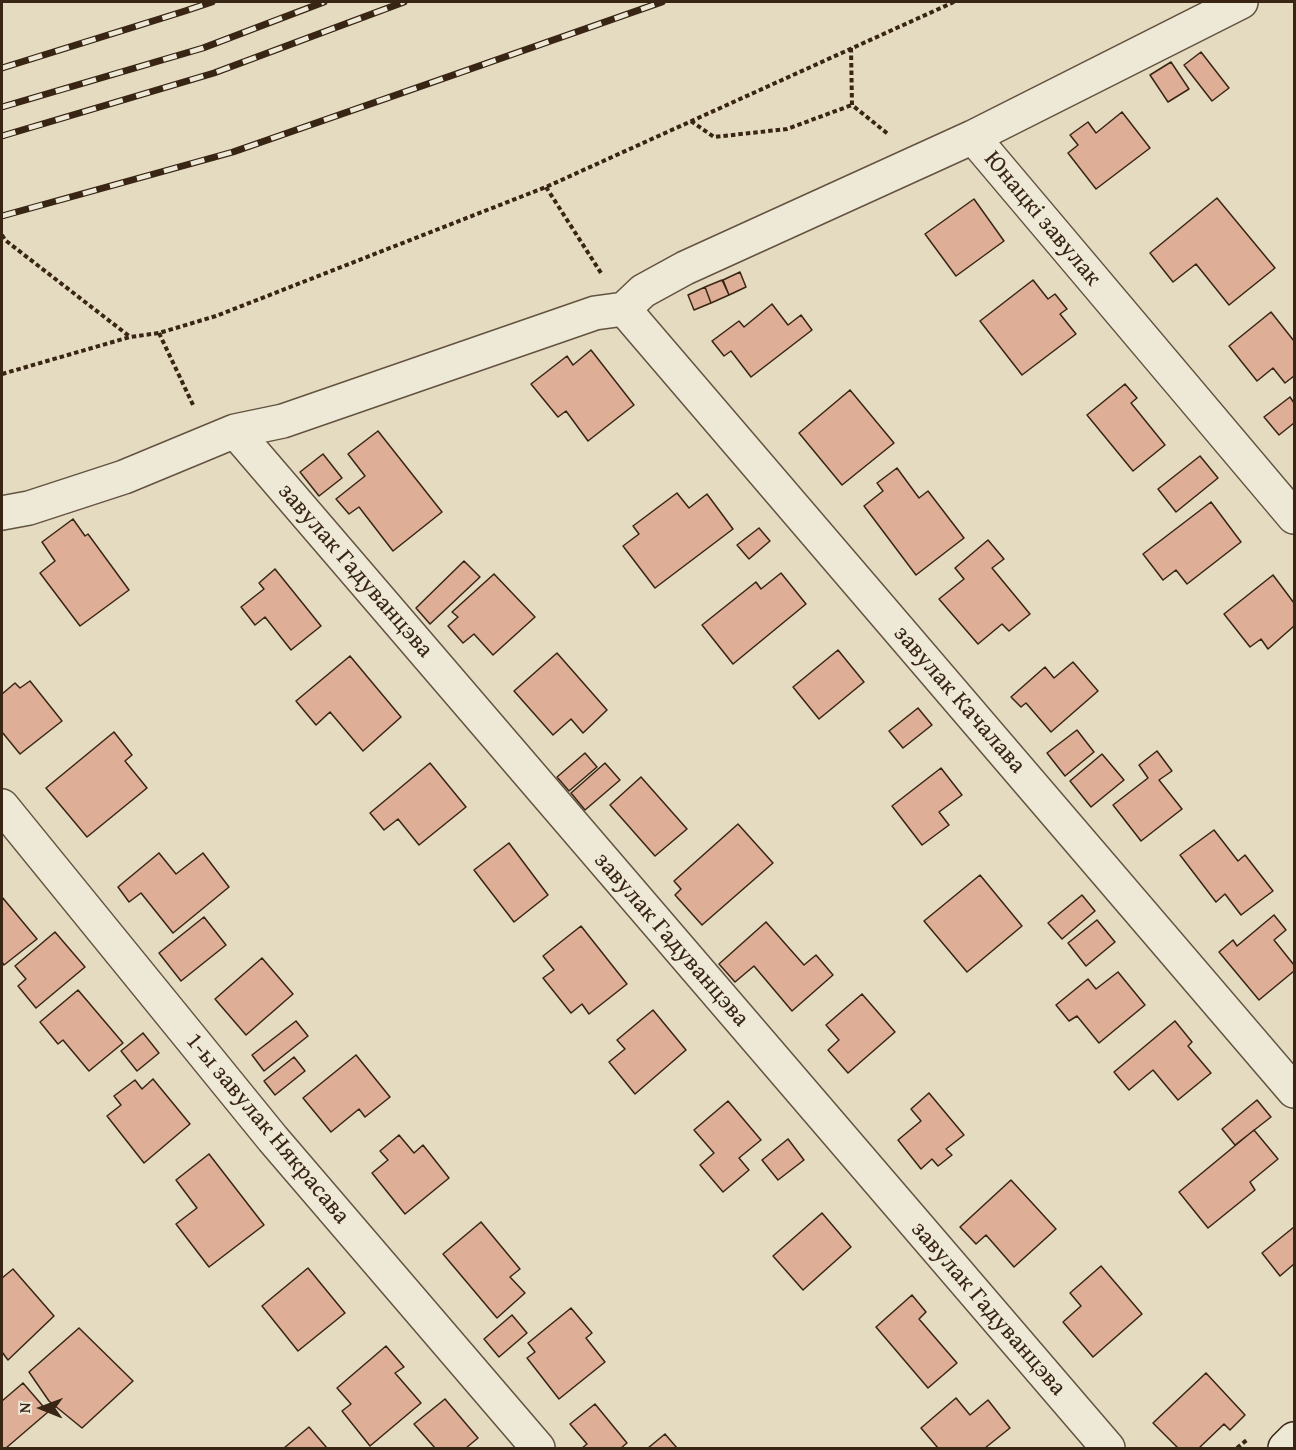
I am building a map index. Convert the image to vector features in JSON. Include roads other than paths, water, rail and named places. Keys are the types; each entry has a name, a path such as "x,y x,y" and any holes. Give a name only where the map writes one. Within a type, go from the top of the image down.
{"street":[{"path":"959,143 1241,2"},
{"name":"Юнацкі завулак","path":"624,309 644,291 685,268 959,143 1294,517"},
{"path":"2,513 29,508 124,477 235,431 282,422 595,313 624,309"},
{"name":"завулак Качалава","path":"624,309 1294,1091"},
{"name":"завулак Гадуванцэва","path":"235,431 1108,1449"},
{"name":"1-ы завулак Някрасава","path":"2,806 273,1139 538,1449"},
{"path":"1285,1449 1294,1439"}],"railway":[{"path":"2,68 212,2"},
{"path":"2,107 203,48 324,2"},
{"path":"2,136 214,73 404,2"},
{"path":"2,216 233,152 662,2"}]}
